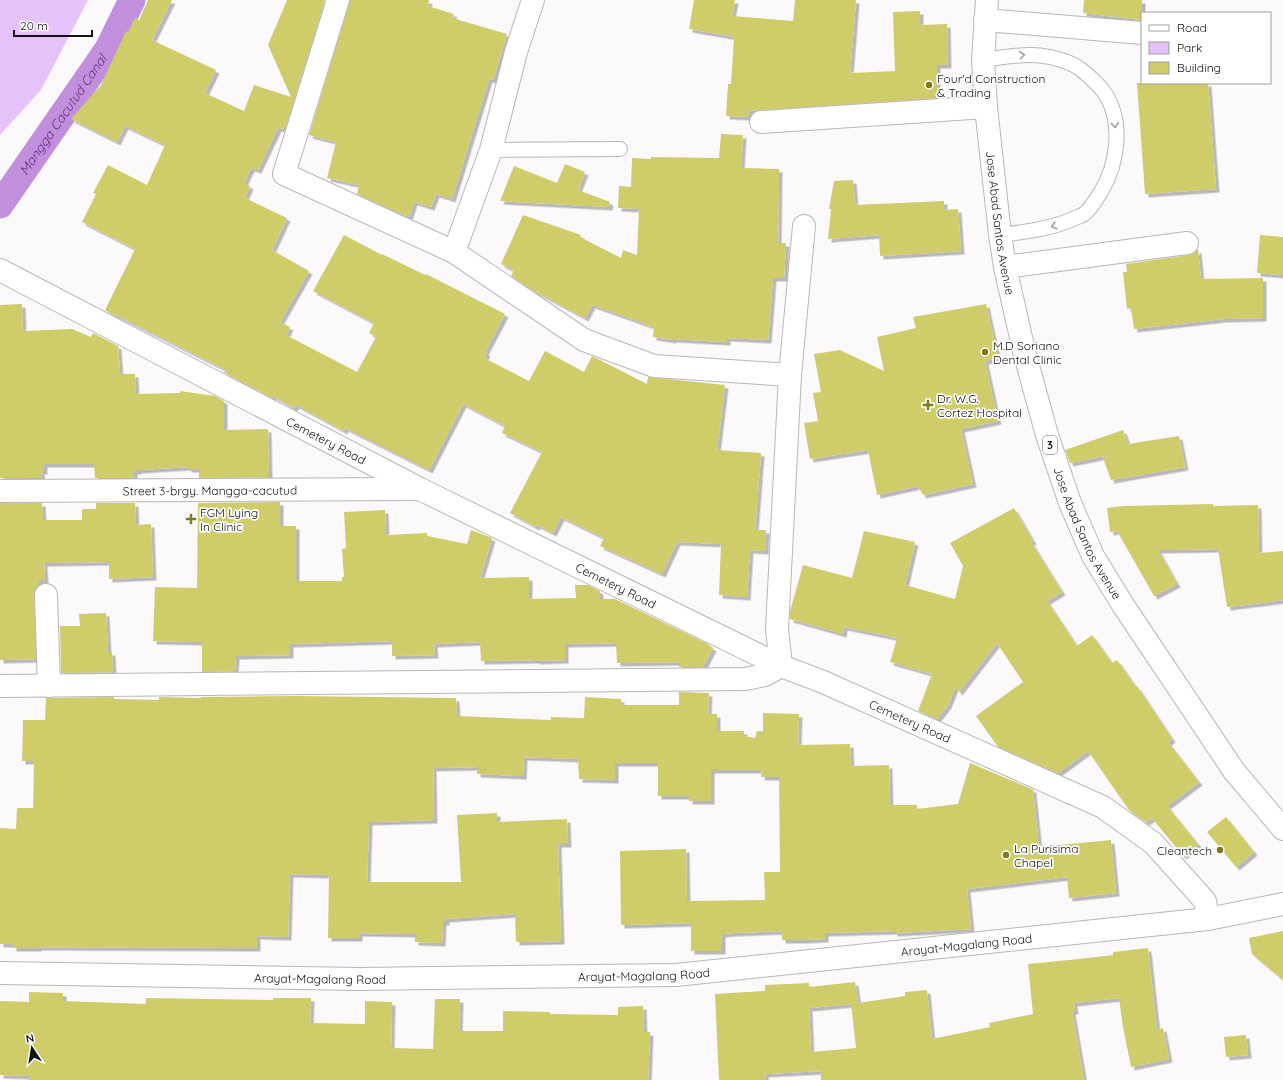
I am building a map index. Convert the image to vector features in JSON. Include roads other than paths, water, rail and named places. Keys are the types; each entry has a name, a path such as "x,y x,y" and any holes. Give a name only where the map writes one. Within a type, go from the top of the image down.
{"main road":[{"path":"338,0 284,174 454,252 584,340 654,366 790,375"},
{"path":"454,252 491,150 516,52 532,0"},
{"path":"986,10 1141,34"},
{"name":"Jose Abad Santos Avenue","path":"986,10 983,60 986,107 1005,267 1025,355 1047,435 1070,503 1093,556 1123,605 1234,771 1283,829"},
{"path":"761,122 986,107"},
{"path":"0,686 745,679 765,676 781,666 777,630 790,375 804,226"},
{"path":"1005,267 1187,243"},
{"name":"Cemetery Road","path":"0,270 420,489 781,666 821,681 1103,807 1153,843 1205,901 1208,919"},
{"name":"Street 3-brgy. Mangga-cacutud","path":"0,491 420,489"},
{"path":"46,595 49,686"},
{"name":"Arayat-Magalang Road","path":"0,973 360,979 676,975 1208,919 1283,904"}],"lane":[{"path":"983,60 1030,54 1045,55 1068,62 1087,74 1104,91 1114,111 1117,142 1114,162 1106,183 1096,200 1084,214 1065,222 1038,230 1000,235"},
{"path":"491,150 620,149"}],"waterway":[{"name":"Mangga Cacutud Canal","path":"0,205 108,49 132,0"}],"place":[{"name":"Four'd Construction & Trading","path":"929,85"},
{"name":"M.D Soriano Dental Clinic","path":"985,352"},
{"name":"Dr. W.G. Cortez Hospital","path":"928,405"},
{"name":"FGM Lying In Clinic","path":"191,519"},
{"name":"Cleantech","path":"1220,850"},
{"name":"La Purisima Chapel","path":"1006,855"}]}
